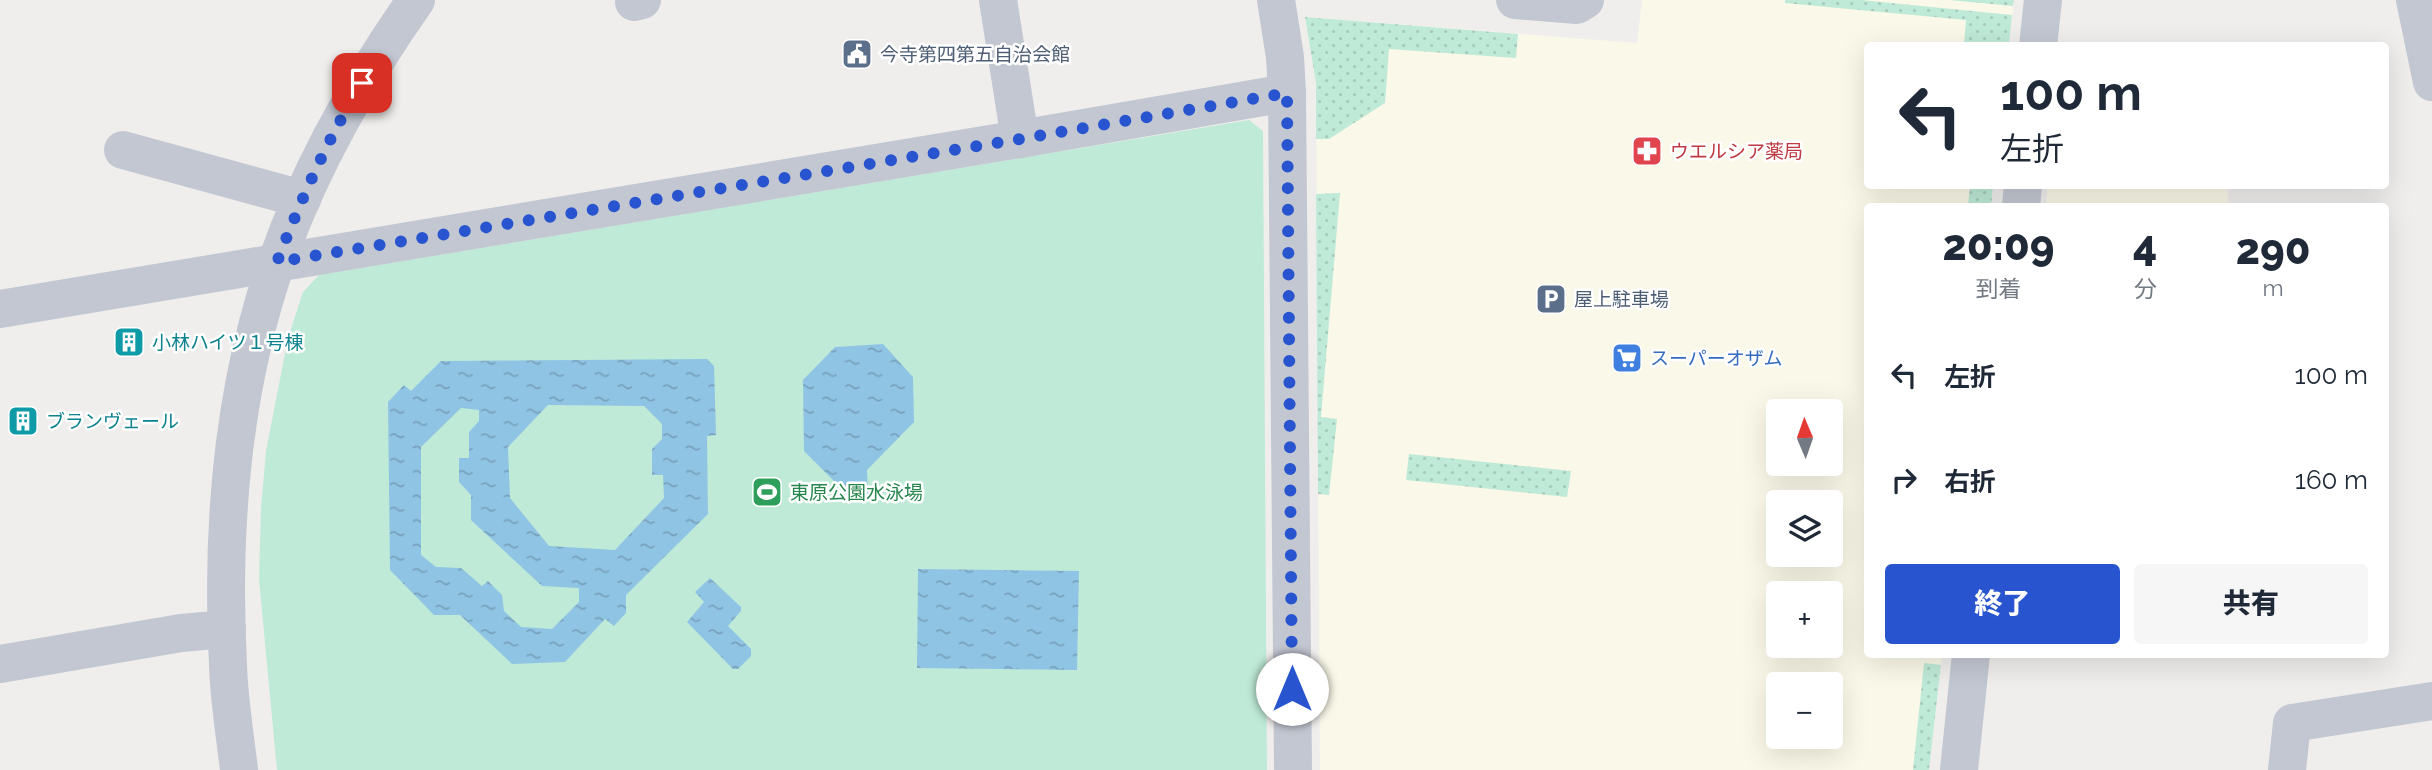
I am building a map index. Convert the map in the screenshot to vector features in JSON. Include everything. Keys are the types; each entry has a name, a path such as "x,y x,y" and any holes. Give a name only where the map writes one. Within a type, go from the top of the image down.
{"street":[{"path":"239,770 228,666 228,523 231,468 249,362 277,262 302,199 349,103 386,42 416,0"},
{"path":"998,0 1020,139"},
{"path":"1276,0 1285,57 1287,93 1293,770"},
{"path":"1515,0 1577,5 1585,0"},
{"path":"2038,42 2043,0"},
{"path":"2415,0 2432,82"},
{"path":"0,309 1287,93"},
{"path":"123,150 302,199"},
{"path":"0,664 181,633 227,629"},
{"path":"1959,770 1971,658"},
{"path":"2287,770 2292,723 2432,701"}],"shaded area":[{"path":"1642,0 2014,0 2009,42 1864,42 1864,189 1993,189 1991,203 1864,203 1864,658 1942,658 1929,770 1320,770 1316,83 1305,17 1637,43"},
{"path":"2048,189 2227,189 2229,203 2046,203"}],"green space":[{"path":"1785,0 1861,0 2012,15 2009,42 1964,42 1966,20 1785,3"},
{"path":"1949,0 2014,0 2013,6"},
{"path":"1305,17 1518,34 1516,58 1389,49 1385,103 1329,139 1316,139 1316,83"},
{"path":"1249,120 1263,131 1267,770 277,770 259,580 261,508 266,451 288,338 303,292 319,275"},
{"path":"1970,189 1993,189 1991,203 1968,203"},
{"path":"1340,193 1321,417 1337,419 1329,495 1318,494 1316,194"},
{"path":"1409,454 1571,471 1567,497 1406,480"},
{"path":"1924,663 1941,665 1929,770 1913,770"}],"water":[{"path":"883,344 913,377 914,422 867,470 868,495 848,495 804,451 803,380 835,347"},
{"path":"707,359 714,366 716,435 707,436 708,514 626,595 626,613 614,626 605,619 565,662 512,664 460,615 434,615 390,570 388,402 404,385 411,391 441,361","holes":["548,405 644,406 662,424 662,439 652,449 652,475 663,475 664,498 615,550 549,546 510,498 508,447","461,408 479,410 479,421 469,432 469,458 459,458 459,482 471,495 471,520 542,586 579,588 579,602 552,629 521,627 504,611 502,595 488,581 482,586 461,568 436,567 421,555 421,447"]},
{"path":"918,569 1079,571 1077,670 917,668"},
{"path":"710,578 741,607 741,611 728,626 751,649 751,656 738,669 733,669 687,622 704,602 695,592"}],"place":[{"name":"今寺第四第五自治会館","path":"857,54"},
{"name":"ウエルシア薬局","path":"1647,151"},
{"name":"屋上駐車場","path":"1551,299"},
{"name":"小林ハイツ１号棟","path":"129,342"},
{"name":"スーパーオザム","path":"1627,358"},
{"name":"ブランヴェール","path":"23,421"},
{"name":"東原公園水泳場","path":"767,492"}],"route":[{"path":"362,83 325,148 277,262 1287,93 1292,689"}]}
